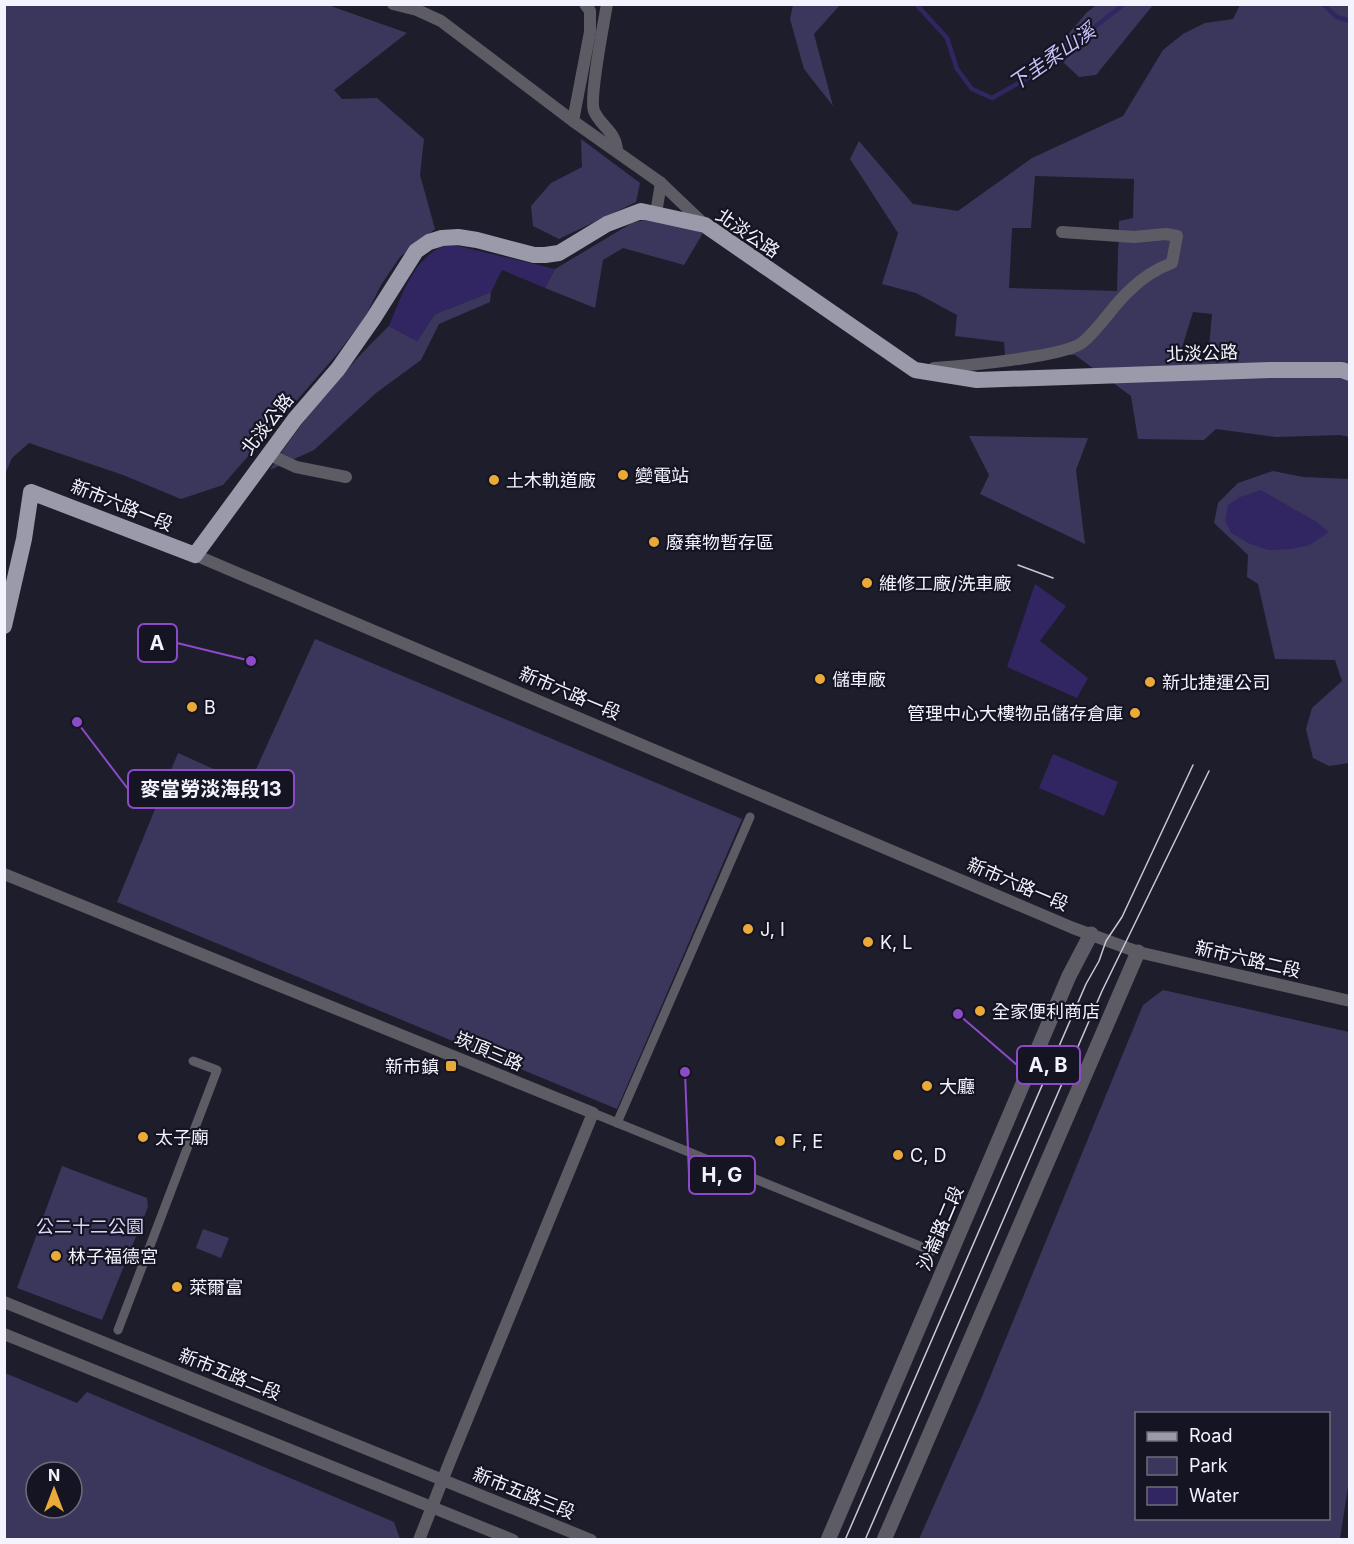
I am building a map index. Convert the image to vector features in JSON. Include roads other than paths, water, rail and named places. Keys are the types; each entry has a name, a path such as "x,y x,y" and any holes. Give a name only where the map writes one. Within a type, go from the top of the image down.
{"main road":[{"name":"北淡公路","path":"195,555 268,454 338,369 416,251 429,242 442,238 458,237 477,240 534,255 545,255 559,253 608,224 641,210 705,225 915,370 977,380 1270,370 1342,370 1350,373"},
{"name":"新市六路一段","path":"4,626 24,539 31,492 195,555"}],"street":[{"path":"393,4 417,10 441,21 573,121 661,183 705,225"},
{"path":"573,121 590,32 590,11 585,4"},
{"path":"607,4 593,93 594,110 616,139 617,150"},
{"path":"656,213 661,183"},
{"path":"915,370 1024,358 1081,344 1129,291 1156,270 1172,263 1177,236 1166,234 1134,237 1062,232"},
{"path":"268,454 296,467 346,477"},
{"name":"新市六路一段","path":"195,555 1138,952"},
{"path":"617,1123 750,817"},
{"name":"崁頂三路","path":"4,874 593,1113"},
{"name":"沙崙路二段","path":"828,1539 1069,976 1092,934"},
{"path":"884,1539 1138,952"},
{"name":"新市六路二段","path":"1138,952 1350,1001"},
{"path":"118,1330 217,1070 193,1061"},
{"path":"419,1539 593,1113 932,1251"},
{"name":"新市五路二段","path":"4,1302 442,1479"},
{"path":"4,1334 513,1539"},
{"name":"新市五路三段","path":"442,1479 591,1539"}],"water":[{"path":"450,244 555,269 545,288 502,270 491,292 435,314 417,341 389,326 418,266 427,256"},
{"path":"1261,490 1317,522 1329,532 1310,545 1292,549 1268,550 1250,544 1231,533 1225,520 1228,505 1240,497"},
{"path":"1035,584 1066,606 1040,641 1088,678 1077,698 1007,667"},
{"path":"1053,754 1118,782 1104,816 1039,788"}],"waterway":[{"name":"下圭柔山溪","path":"916,4 947,38 957,69 972,89 992,98 1038,72 1124,4"},
{"name":"下圭柔山溪","path":"1323,4 1337,17 1350,21"}],"tram line":[{"path":"1018,565 1053,578"},
{"path":"845,1540 1086,984 1099,961 1106,941 1122,917 1193,765"},
{"path":"865,1540 1102,991 1209,771"}],"place":[{"name":"變電站","path":"623,475"},
{"name":"土木軌道廠","path":"494,480"},
{"name":"廢棄物暫存區","path":"654,542"},
{"name":"維修工廠/洗車廠","path":"867,583"},
{"name":"A","path":"251,661"},
{"name":"儲車廠","path":"820,679"},
{"name":"新北捷運公司","path":"1150,682"},
{"name":"B","path":"192,707"},
{"name":"管理中心大樓物品儲存倉庫","path":"1135,713"},
{"name":"麥當勞淡海段13","path":"77,722"},
{"name":"J, I","path":"748,929"},
{"name":"K, L","path":"868,942"},
{"name":"全家便利商店","path":"980,1011"},
{"name":"A, B","path":"958,1014"},
{"name":"新市鎮","path":"451,1066"},
{"name":"H, G","path":"685,1072"},
{"name":"大廳","path":"927,1086"},
{"name":"太子廟","path":"143,1137"},
{"name":"F, E","path":"780,1141"},
{"name":"C, D","path":"898,1155"},
{"name":"林子福德宮","path":"56,1256"},
{"name":"萊爾富","path":"177,1287"}],"park label":[{"name":"公二十二公園","path":"90,1226"}]}
